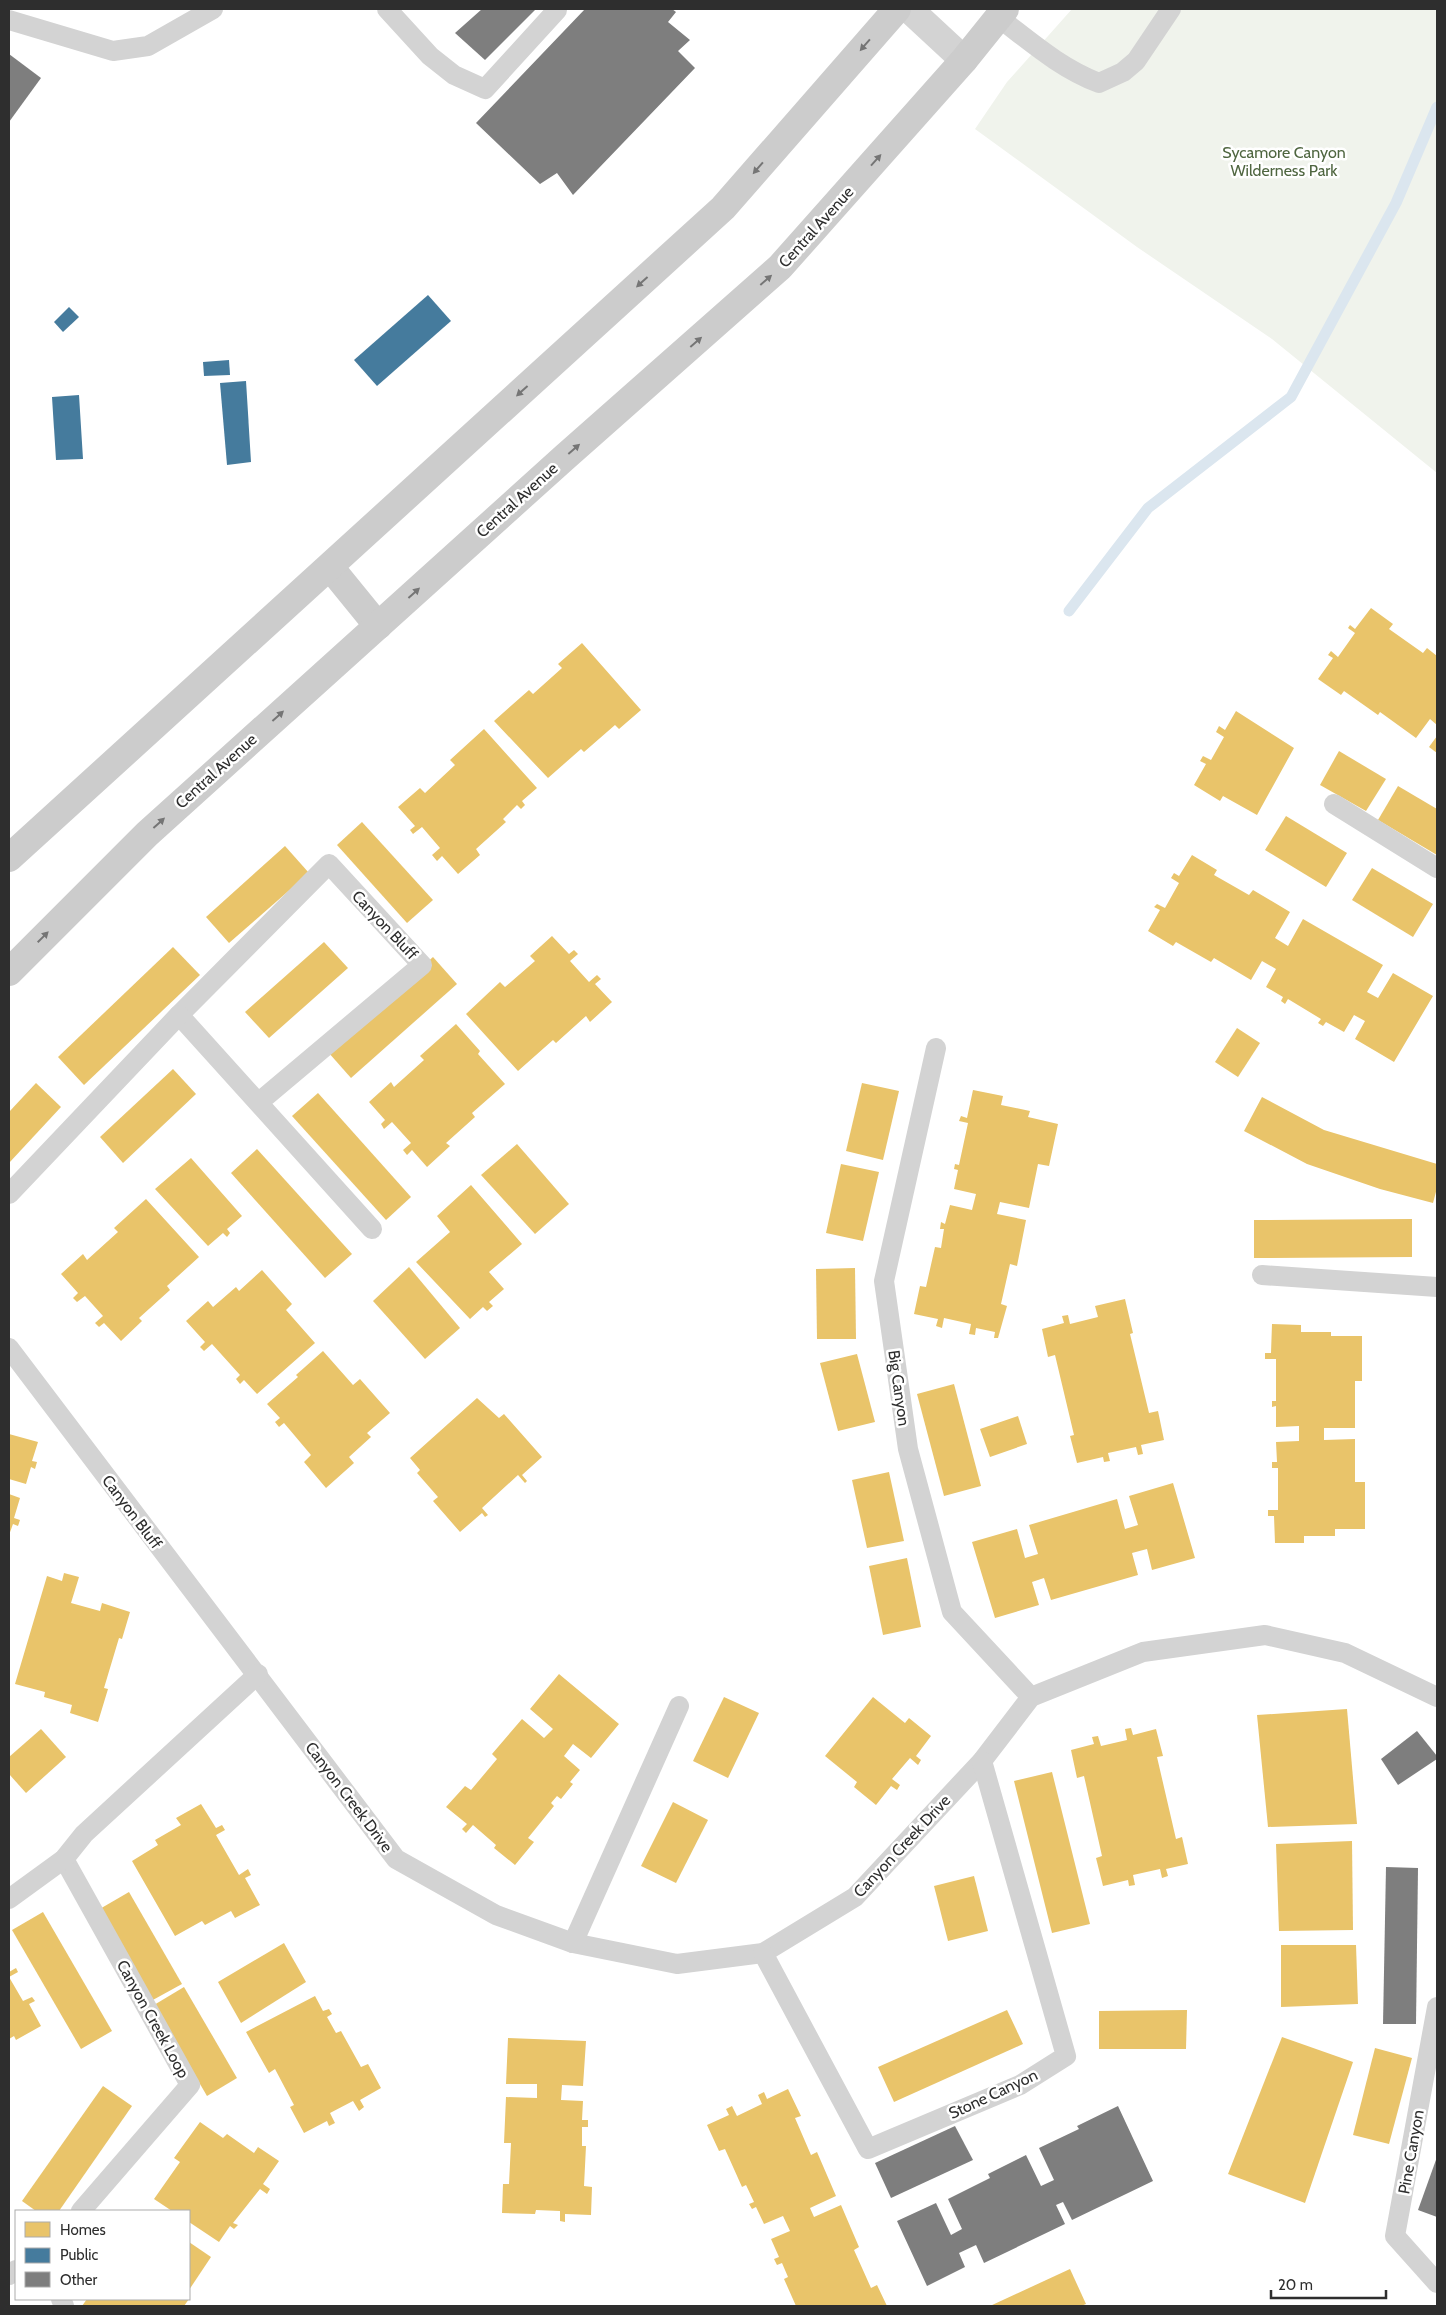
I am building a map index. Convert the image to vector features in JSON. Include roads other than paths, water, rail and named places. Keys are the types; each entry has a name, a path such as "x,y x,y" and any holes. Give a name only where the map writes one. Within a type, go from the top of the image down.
{"main road":[{"path":"9,858 723,208 897,9"},
{"name":"Central Avenue","path":"9,972 147,834 780,267 964,60 1002,13"},
{"path":"330,567 378,626"}],"street":[{"path":"909,9 964,60"}],"lane":[{"path":"9,20 113,51 148,46 213,9"},
{"path":"387,9 430,56 454,76 485,89 557,10"},
{"path":"1002,13 1053,59 1077,74 1099,83 1123,72 1136,61 1170,9"},
{"path":"1334,804 1437,868"},
{"name":"Canyon Bluff","path":"9,1194 179,1014 329,864 422,965 259,1102"},
{"path":"179,1014 372,1229"},
{"name":"Big Canyon","path":"936,1048 884,1280 908,1449 952,1612 1031,1697"},
{"path":"1262,1275 1437,1287"},
{"name":"Canyon Bluff","path":"9,1348 201,1604 258,1674"},
{"path":"1031,1697 1143,1652 1264,1635 1345,1653 1437,1696"},
{"path":"9,1899 64,1858 84,1834 258,1674"},
{"name":"Canyon Creek Drive","path":"258,1674 396,1860 496,1916 573,1944 677,1964 763,1953 855,1897 982,1761 1031,1697"},
{"path":"573,1944 679,1706"},
{"name":"Stone Canyon","path":"763,1953 868,2149 1020,2085 1066,2056 982,1761"},
{"name":"Canyon Creek Loop","path":"64,1858 190,2085 82,2210"},
{"name":"Pine Canyon","path":"1437,2007 1395,2236 1437,2283"}],"waterway":[{"path":"1069,611 1148,508 1291,397 1396,203 1437,107"}],"park label":[{"name":"Sycamore Canyon Wilderness Park","path":"1284,161"}]}
